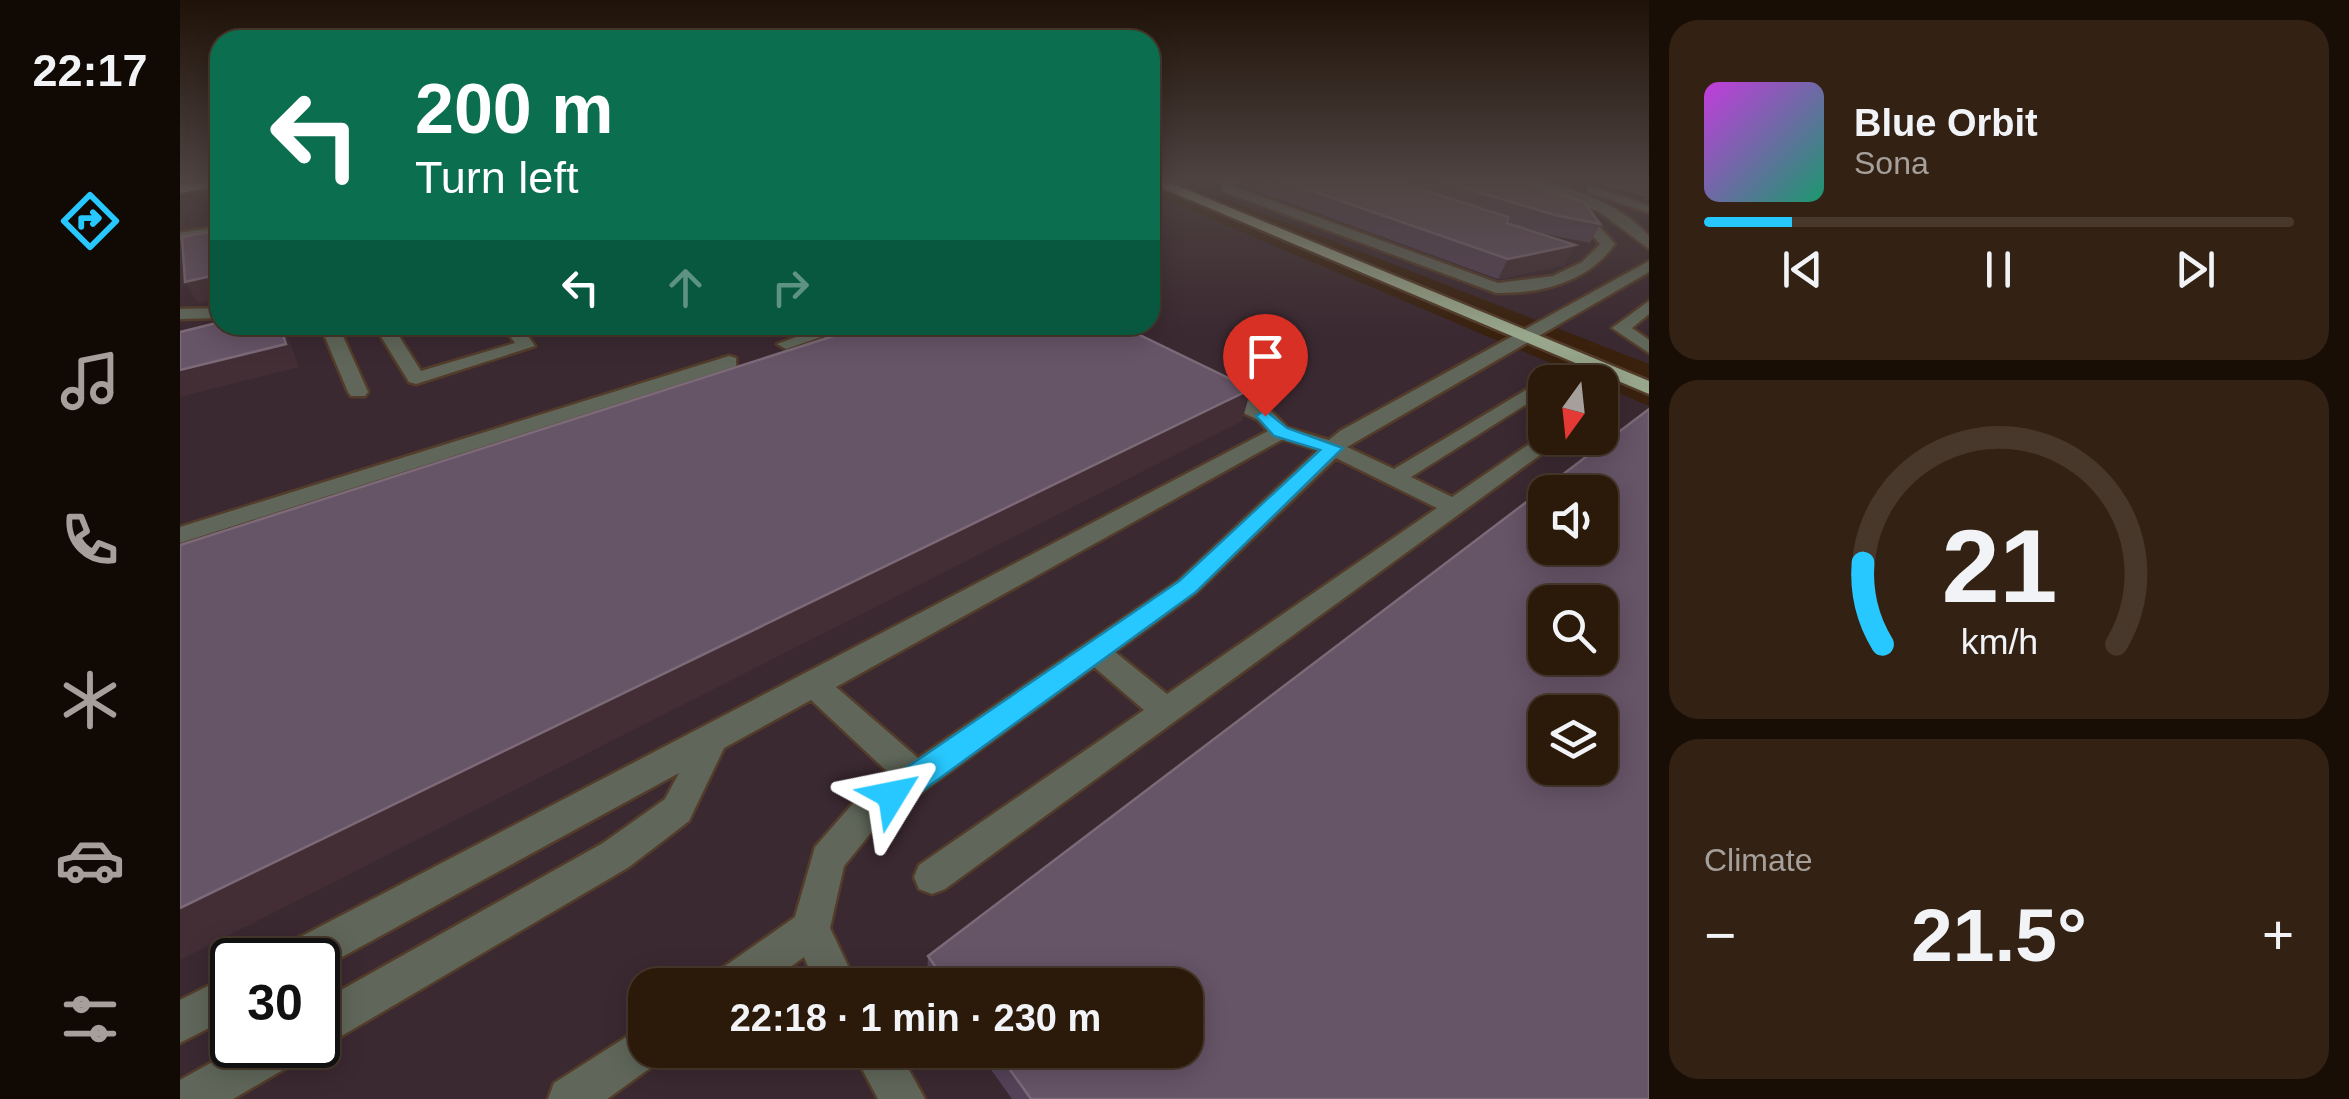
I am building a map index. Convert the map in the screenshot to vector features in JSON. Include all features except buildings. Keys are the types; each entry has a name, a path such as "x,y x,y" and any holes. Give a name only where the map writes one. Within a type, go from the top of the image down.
{"main road":[{"path":"1273,230 1528,331 1649,372"},
{"path":"1528,331 1649,388"}],"street":[{"path":"1340,230 1496,288 1518,290 1623,258"},
{"path":"1595,230 1623,258"},
{"path":"180,238 210,232"},
{"path":"830,968 811,930 828,859 868,812 1187,586 1347,435 1399,403 1466,371 1528,331 1623,258"},
{"path":"1649,306 1621,328 1649,348"},
{"path":"180,314 210,314"},
{"path":"333,335 358,392"},
{"path":"390,335 416,378 526,346 518,335"},
{"path":"786,344 815,335"},
{"path":"180,535 729,362"},
{"path":"1198,383 1265,416 1280,432 1334,448 1454,507"},
{"path":"1396,478 1528,396"},
{"path":"338,938 1280,432"},
{"path":"932,877 1528,454"},
{"path":"1095,652 1166,710"},
{"path":"814,685 917,778"},
{"path":"340,1013 616,855 677,810 712,740"},
{"path":"756,968 811,930"},
{"path":"180,1022 210,1006"},
{"path":"570,1099 628,1058"},
{"path":"190,1099 244,1068"},
{"path":"884,1068 903,1099"}],"shaded area":[{"path":"180,230 210,230 210,335 1160,335 1160,230 1238,230 1555,365 1528,365 1528,455 1618,455 1618,393 1649,406 1649,1099 180,1099"},
{"path":"1306,230 1649,230 1649,364"}],"route":[{"path":"892,795 1187,586 1334,448 1280,432 1265,416"}]}
